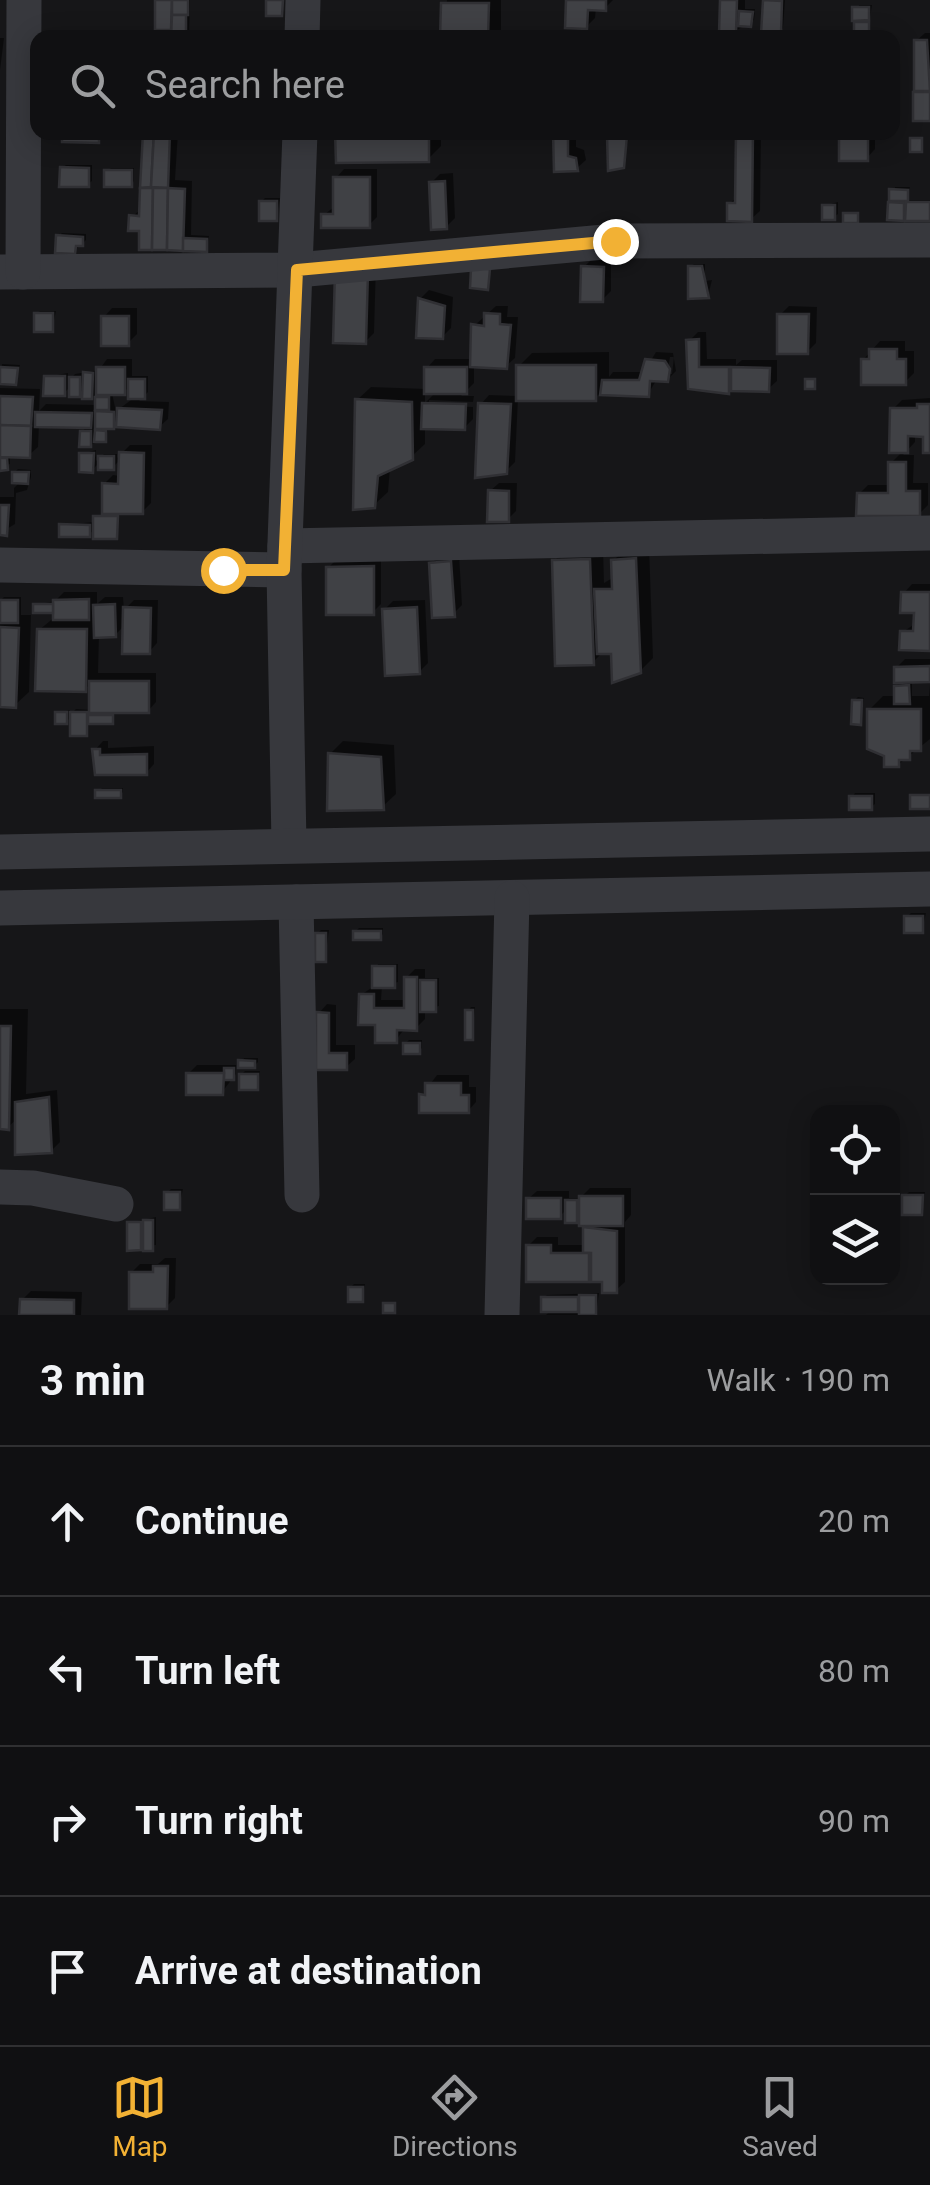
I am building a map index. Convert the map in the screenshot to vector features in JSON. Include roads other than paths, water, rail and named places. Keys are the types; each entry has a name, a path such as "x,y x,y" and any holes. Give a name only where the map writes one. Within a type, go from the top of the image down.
{"street":[{"path":"24,0 11,272 297,270 615,241 930,240"},
{"path":"302,30 303,0"},
{"path":"288,846 284,558 300,140"},
{"path":"0,565 930,533"},
{"path":"0,852 930,834"},
{"path":"0,908 930,890"},
{"path":"502,1315 512,898"},
{"path":"296,902 302,1195"},
{"path":"0,1188 33,1188 116,1204"}]}
